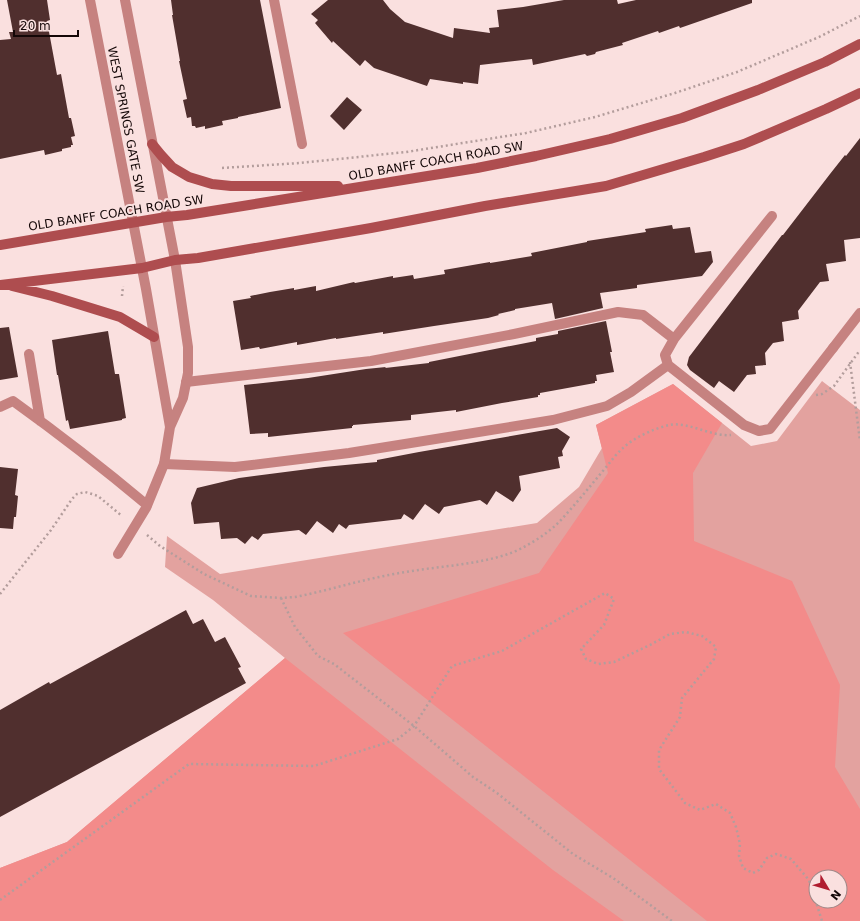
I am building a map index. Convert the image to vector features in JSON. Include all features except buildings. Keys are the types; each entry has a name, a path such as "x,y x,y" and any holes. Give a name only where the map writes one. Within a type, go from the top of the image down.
{"main road":[{"name":"OLD BANFF COACH ROAD SW","path":"0,245 133,222 187,215 368,186 529,158 610,139 682,118 758,90 825,62 860,44"},
{"path":"3,285 142,268 175,260 198,258 371,228 485,206 606,186 744,144 860,93"},
{"path":"152,144 172,167 189,178 212,184 231,186 368,186"},
{"path":"3,285 52,296 120,317 154,337"}],"street":[{"name":"WEST SPRINGS GATE SW","path":"90,0 142,268 170,427"},
{"name":"WEST SPRINGS GATE SW","path":"125,0 175,260 188,346 188,373 183,398 170,427"},
{"path":"274,0 302,144"},
{"path":"772,216 674,339 665,355 668,365 744,425 759,431 770,429 860,313"},
{"path":"186,382 371,361 514,334 618,312 643,315 674,339"},
{"path":"29,354 40,421"},
{"path":"164,464 235,467 348,453 553,420 606,406 631,392 668,365"},
{"path":"0,407 13,401 120,482 147,505"},
{"path":"118,554 136,526 147,505 164,464 170,427"}],"path":[{"path":"221,168 300,163 406,152 526,133 595,117 675,93 737,72 819,37 860,16"},
{"path":"122,296 124,281"},
{"path":"801,389 813,394 822,394 828,391 834,386 860,350"},
{"path":"850,362 860,441"},
{"path":"0,594 51,530 72,498 77,494 85,492 98,496 160,546 204,574 251,596 281,598 307,595 390,575 499,557 518,550 537,540 554,527 579,500 623,447 638,437 670,425 679,425 730,436 737,434 744,425"},
{"path":"0,900 189,764 314,766 398,739 414,726 452,666 502,651 605,593 614,599 604,625 581,650 586,659 598,664 614,662 670,634 686,632 702,636 716,647 714,659 682,698 680,717 659,750 659,769 685,803 700,810 716,804 730,813 736,827 740,844 739,856 743,868 753,873 759,870 767,858 776,854 791,859 809,880 822,921"},
{"path":"281,598 295,627 318,656 334,664 414,726 473,777 497,793 573,854 613,878 672,921"}],"shaded area":[{"path":"822,381 860,410 860,921 0,921 0,868 67,842 285,658 213,600 165,567 167,536 220,574 537,523 579,487 602,448 596,425 673,384 751,446 777,441"},
{"path":"673,384 722,423 693,473 694,541 792,581 840,685 835,767 860,809 860,921 707,921 343,633 539,573 608,473 596,425"},
{"path":"285,658 553,870 624,921 0,921 0,868 67,842"}]}
